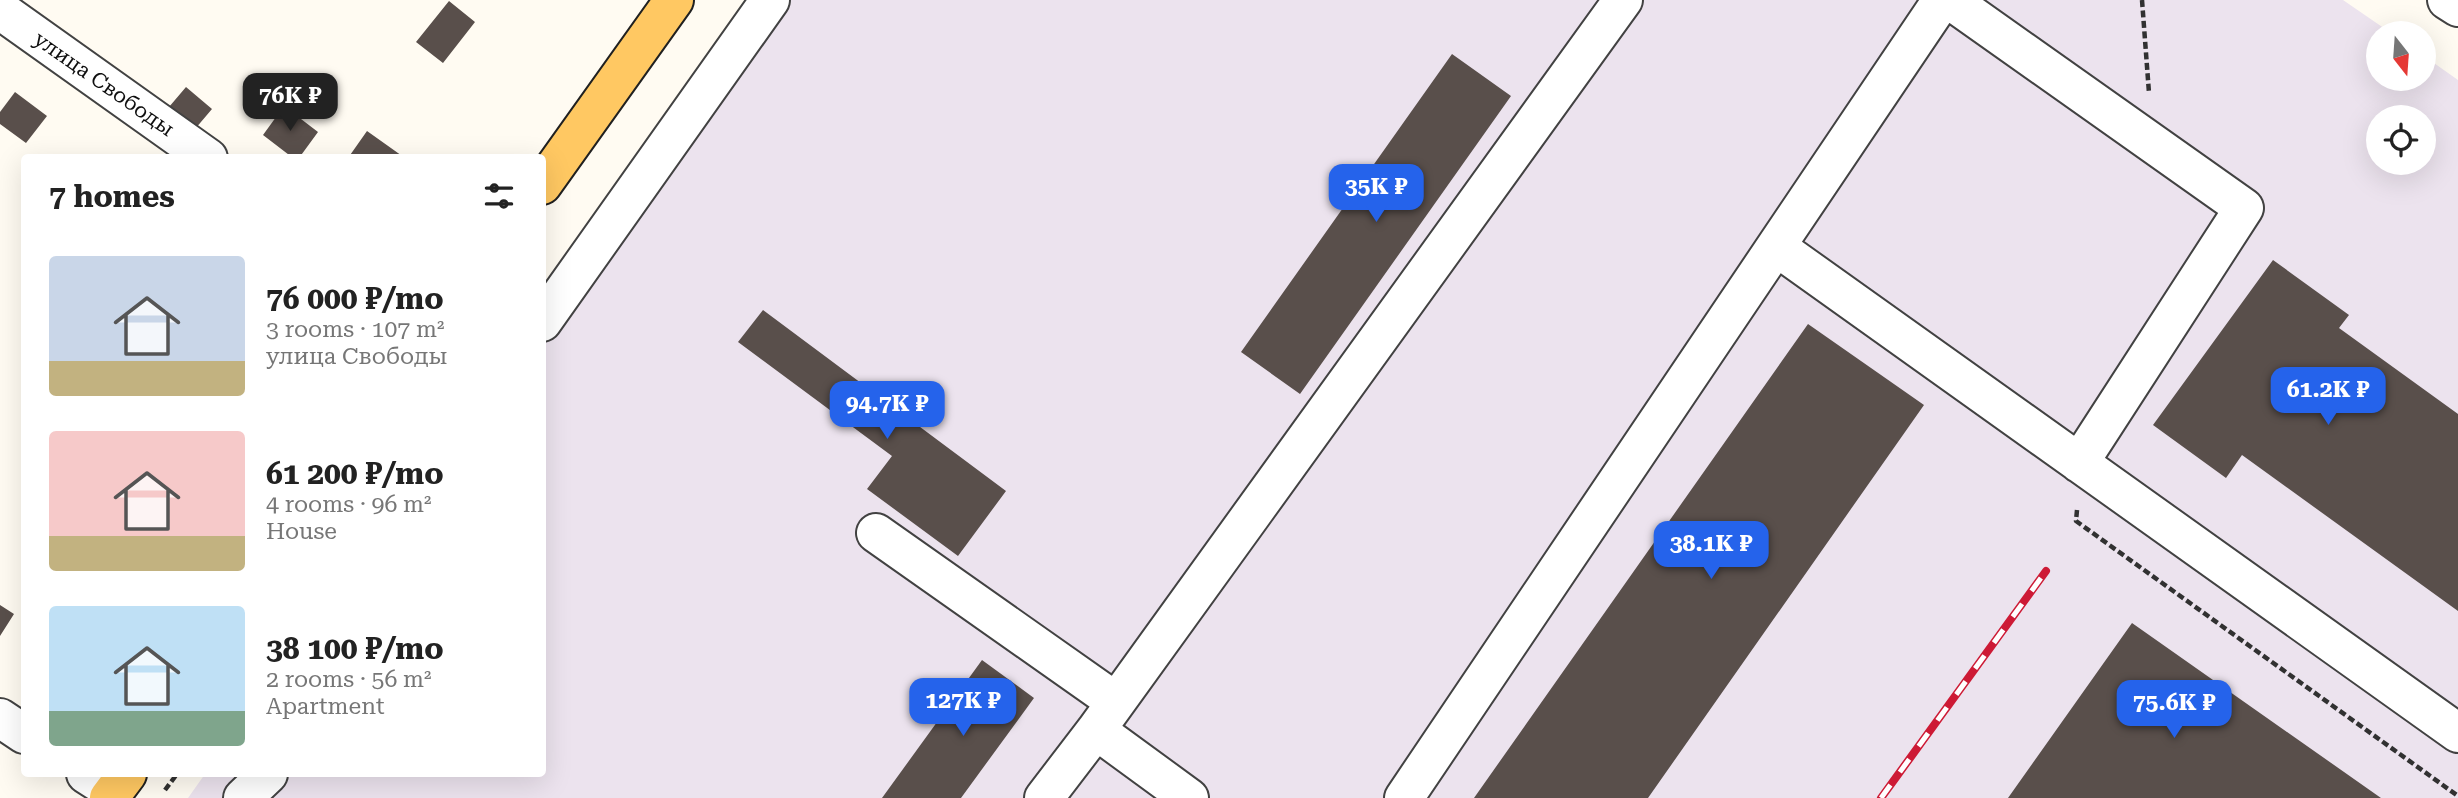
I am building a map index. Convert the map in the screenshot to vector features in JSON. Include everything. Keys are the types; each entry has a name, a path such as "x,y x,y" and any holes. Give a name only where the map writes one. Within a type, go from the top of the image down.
{"main road":[{"path":"546,179 674,0"}],"street":[{"path":"546,317 770,0"},
{"path":"1044,798 1623,0"},
{"path":"1404,798 1942,0"},
{"path":"1950,0 2244,208 2079,463"},
{"path":"2447,0 2458,7"},
{"name":"улица Свободы","path":"0,10 202,154"},
{"path":"1777,248 2458,733"},
{"path":"876,533 1106,716 1189,798"},
{"path":"0,718 21,732"},
{"path":"243,798 265,777"}],"path":[{"path":"2142,0 2153,143"},
{"path":"2079,463 2076,521 2458,796"},
{"path":"159,798 175,777"}],"shaded area":[{"path":"748,0 2343,0 2374,21 2366,21 2366,91 2436,91 2436,64 2458,80 2458,798 188,798 203,777 546,777 546,289"}],"building":[{"path":"449,1 475,22 443,63 416,42"},
{"path":"1452,54 1511,96 1300,394 1241,352"},
{"path":"186,87 212,109 195,129 169,107"},
{"path":"15,92 47,116 26,143 0,124 0,112"},
{"path":"284,106 318,132 302,154 288,154 263,135"},
{"path":"367,131 399,154 351,154"},
{"path":"2273,260 2349,315 2339,328 2458,414 2458,611 2242,455 2226,478 2153,425"},
{"path":"763,310 1006,491 958,556 867,489 892,456 738,342"},
{"path":"1808,324 1924,405 1648,798 1474,798"},
{"path":"0,605 14,614 0,636"},
{"path":"2132,623 2381,798 2008,798"},
{"path":"982,660 1034,698 961,798 882,798"}],"railway":[{"path":"1881,798 2046,571"}]}
